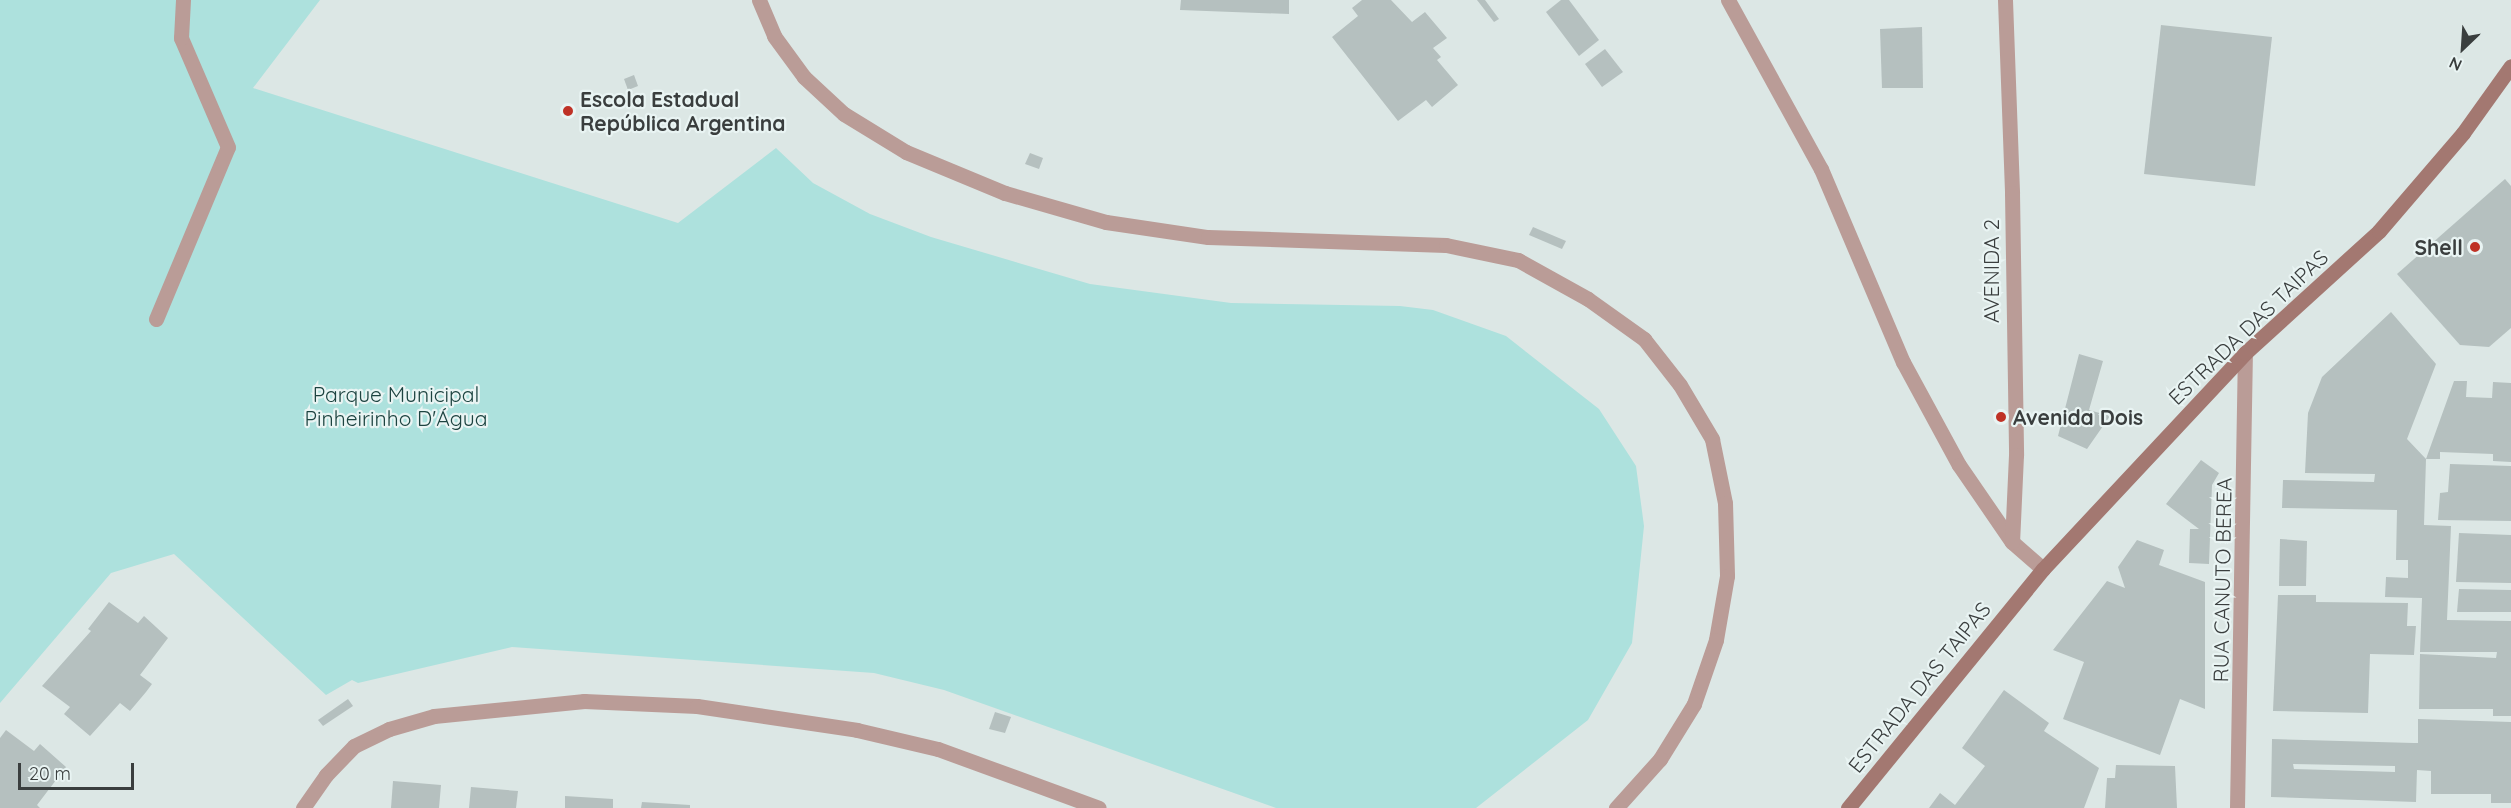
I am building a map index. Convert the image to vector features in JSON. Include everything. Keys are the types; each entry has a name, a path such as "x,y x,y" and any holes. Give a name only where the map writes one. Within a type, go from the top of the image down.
{"main road":[{"name":"ESTRADA DAS TAIPAS","path":"1848,808 2043,568 2246,353 2379,231 2463,134 2511,66"}],"street":[{"path":"156,319 228,147 181,38 183,0"},
{"path":"759,0 774,36 804,77 844,114 906,152 1005,193 1106,222 1208,237 1446,245 1518,260 1588,299 1644,339 1680,385 1712,439 1725,503 1728,576 1716,640 1694,704 1660,759 1616,808"},
{"path":"1728,0 1821,169 1903,362 1959,465 2012,542 2043,568"},
{"name":"AVENIDA 2","path":"2004,0 2012,193 2016,455 2012,542"},
{"name":"RUA CANUTO BEREA","path":"2238,808 2246,353"},
{"path":"303,808 326,775 354,746 389,729 445,714 584,701 697,706 857,730 939,749 1099,808"}],"green space":[{"name":"Parque Municipal Pinheirinho D'Água","path":"0,0 320,0 253,88 678,223 776,148 813,183 870,214 931,237 1090,284 1231,303 1400,306 1433,310 1506,336 1599,409 1636,466 1644,526 1632,643 1588,720 1476,808 1276,808 944,690 874,673 512,647 358,683 352,680 326,695 174,554 111,573 0,703"}],"building":[{"path":"1181,0 1289,0 1289,14 1180,10"},
{"path":"1362,0 1391,0 1412,22 1425,12 1447,38 1433,48 1441,57 1437,60 1458,85 1432,107 1426,100 1398,121 1332,37 1358,16 1352,8"},
{"path":"1477,0 1485,0 1499,19 1494,22"},
{"path":"1561,0 1569,0 1599,40 1579,56 1546,12"},
{"path":"2161,25 2272,37 2255,186 2144,174"},
{"path":"1922,27 1923,88 1882,88 1880,29"},
{"path":"1605,49 1623,72 1602,87 1585,64"},
{"path":"634,75 638,86 628,90 624,79"},
{"path":"1030,153 1043,158 1039,169 1025,164"},
{"path":"2505,179 2511,186 2511,328 2489,347 2460,345 2397,274"},
{"path":"1533,227 1566,241 1562,249 1529,235"},
{"path":"2391,312 2436,364 2407,439 2426,459 2424,525 2451,526 2447,620 2511,621 2511,716 2493,716 2493,709 2419,709 2420,654 2496,658 2497,652 2420,652 2422,598 2385,597 2386,577 2408,578 2408,560 2396,560 2397,510 2282,508 2283,480 2374,482 2375,474 2305,473 2308,413 2322,377"},
{"path":"2079,354 2103,361 2089,410 2110,416 2087,449 2058,436"},
{"path":"2454,381 2467,381 2466,397 2492,398 2493,382 2511,383 2511,462 2493,461 2493,454 2440,452 2440,459 2426,459"},
{"path":"2201,460 2219,473 2212,485 2209,564 2189,563 2190,529 2199,529 2166,504"},
{"path":"2450,464 2511,466 2511,521 2438,520 2440,493 2448,492"},
{"path":"2459,533 2511,535 2511,583 2456,582"},
{"path":"2280,539 2307,541 2306,586 2279,586"},
{"path":"2137,540 2164,550 2159,565 2205,582 2205,709 2180,699 2160,755 2063,719 2084,662 2053,650 2107,581 2125,588 2118,567"},
{"path":"2459,589 2511,590 2511,612 2457,612"},
{"path":"2278,595 2316,595 2316,602 2408,603 2407,626 2416,626 2414,655 2370,654 2368,713 2273,711"},
{"path":"109,602 138,623 144,616 168,638 140,675 152,684 146,692 130,711 120,703 90,736 64,714 70,707 42,686 91,631 88,629"},
{"path":"2004,690 2049,723 2044,731 2099,768 2084,808 1929,808 1940,793 1955,805 1985,766 1962,748"},
{"path":"348,699 353,706 323,726 318,720"},
{"path":"995,712 1011,717 1005,733 989,729"},
{"path":"2418,719 2511,722 2511,803 2491,803 2491,794 2431,794 2431,771 2417,770 2416,802 2271,797 2272,739 2418,743","holes":["2293,764 2395,766 2395,772 2294,769"]},
{"path":"6,730 34,751 40,744 66,767 37,805 40,808 0,808 0,738"},
{"path":"2116,765 2175,766 2177,808 2105,808 2107,778 2115,778"},
{"path":"393,781 441,785 439,808 391,808"},
{"path":"471,787 518,791 516,808 469,808"},
{"path":"565,796 613,799 613,808 565,808"},
{"path":"642,802 690,805 690,808 641,808"}],"place":[{"name":"Escola Estadual República Argentina","path":"568,111"},
{"name":"Shell","path":"2475,247"},
{"name":"Avenida Dois","path":"2001,417"}]}
